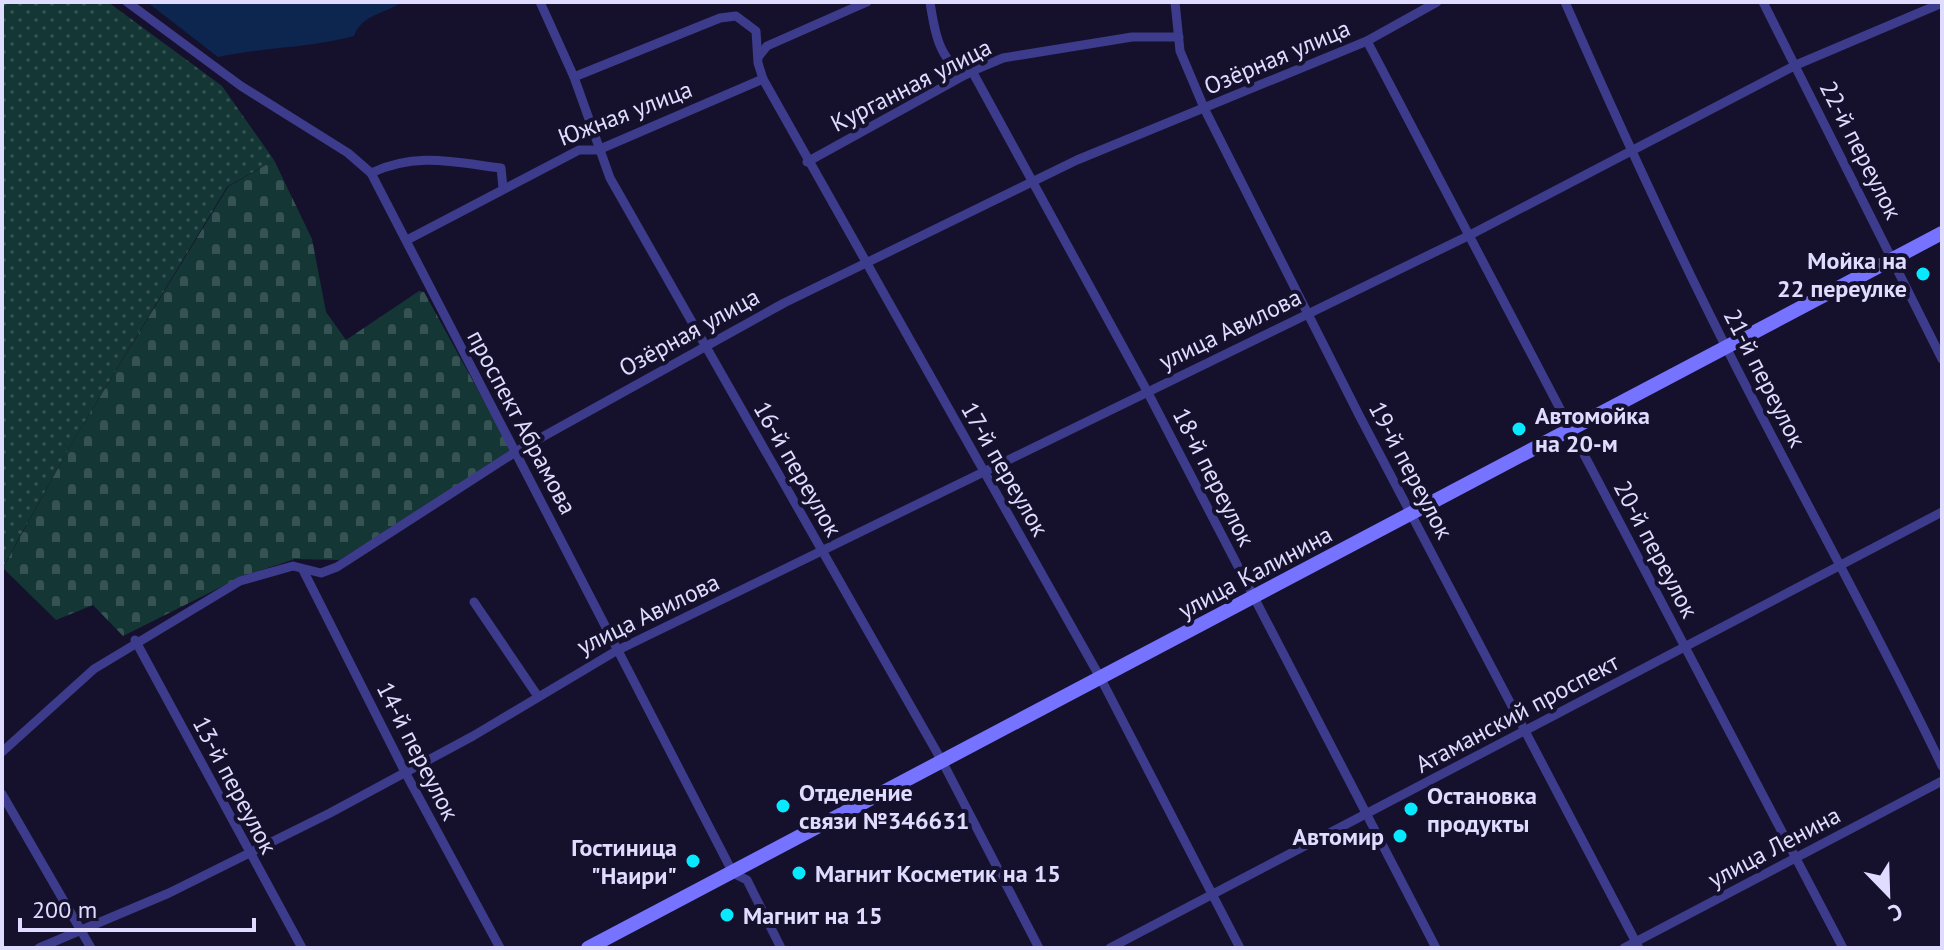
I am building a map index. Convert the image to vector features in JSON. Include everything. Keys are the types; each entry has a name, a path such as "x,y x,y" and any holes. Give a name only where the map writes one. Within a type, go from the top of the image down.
{"main road":[{"name":"улица Калинина","path":"588,948 1942,233"}],"street":[{"name":"проспект Абрамова","path":"127,2 241,86 348,153 371,173 407,240 425,284 517,451 616,651 733,873 747,880 781,948"},
{"name":"16-й переулок","path":"540,2 574,77 598,150 703,345 943,763 1039,948"},
{"path":"758,63 760,53 767,46 867,2"},
{"name":"18-й переулок","path":"930,2 943,52 954,69 970,72 1034,181 1147,391 1436,948"},
{"name":"19-й переулок","path":"1175,2 1180,51 1205,110 1308,315 1637,945"},
{"name":"Озёрная улица","path":"2,752 94,669 135,640 240,581 277,568 293,566 321,573 337,567 517,451 703,345 865,262 1034,181 1367,41 1437,2"},
{"name":"21-й переулок","path":"1565,2 1631,152 1726,348 1942,766"},
{"name":"22-й переулок","path":"1763,2 1942,359"},
{"name":"улица Авилова","path":"39,948 169,893 249,853 405,772 616,651 692,617 821,550 1470,235 1796,65 1942,3"},
{"name":"17-й переулок","path":"574,77 700,24 736,16 756,31 758,63 763,79 807,162 1101,679 1240,948"},
{"name":"Курганная улица","path":"807,162 970,72 1003,58 1132,37 1179,37"},
{"name":"20-й переулок","path":"1367,41 1843,948"},
{"name":"Южная улица","path":"407,240 579,150 598,150 763,79"},
{"path":"371,173 409,159 453,162 501,168 503,188"},
{"name":"Атаманский проспект","path":"1110,948 1942,512"},
{"name":"14-й переулок","path":"303,570 405,772 500,948"},
{"path":"474,602 537,695"},
{"name":"13-й переулок","path":"135,640 302,948"},
{"name":"улица Ленина","path":"1624,948 1637,945 1942,781"},
{"path":"2,794 91,948"}],"green space":[{"path":"2,2 108,2 222,86 274,160 227,187 73,441 2,569"},
{"path":"274,160 312,239 326,312 346,340 419,291 424,292 512,452 339,560 295,559 243,576 123,636 93,605 56,620 3,568 73,441 228,187"}],"water":[{"path":"147,2 402,2 362,23 354,36 218,57"}],"place":[{"name":"Мойка на 22 переулке","path":"1923,274"},
{"name":"Автомойка на 20-м","path":"1519,429"},
{"name":"Отделение связи №346631","path":"783,806"},
{"name":"Остановка продукты","path":"1411,809"},
{"name":"Автомир","path":"1400,836"},
{"name":"Гостиница \"Наири\"","path":"693,861"},
{"name":"Магнит Косметик на 15","path":"799,873"},
{"name":"Магнит на 15","path":"727,915"}]}
